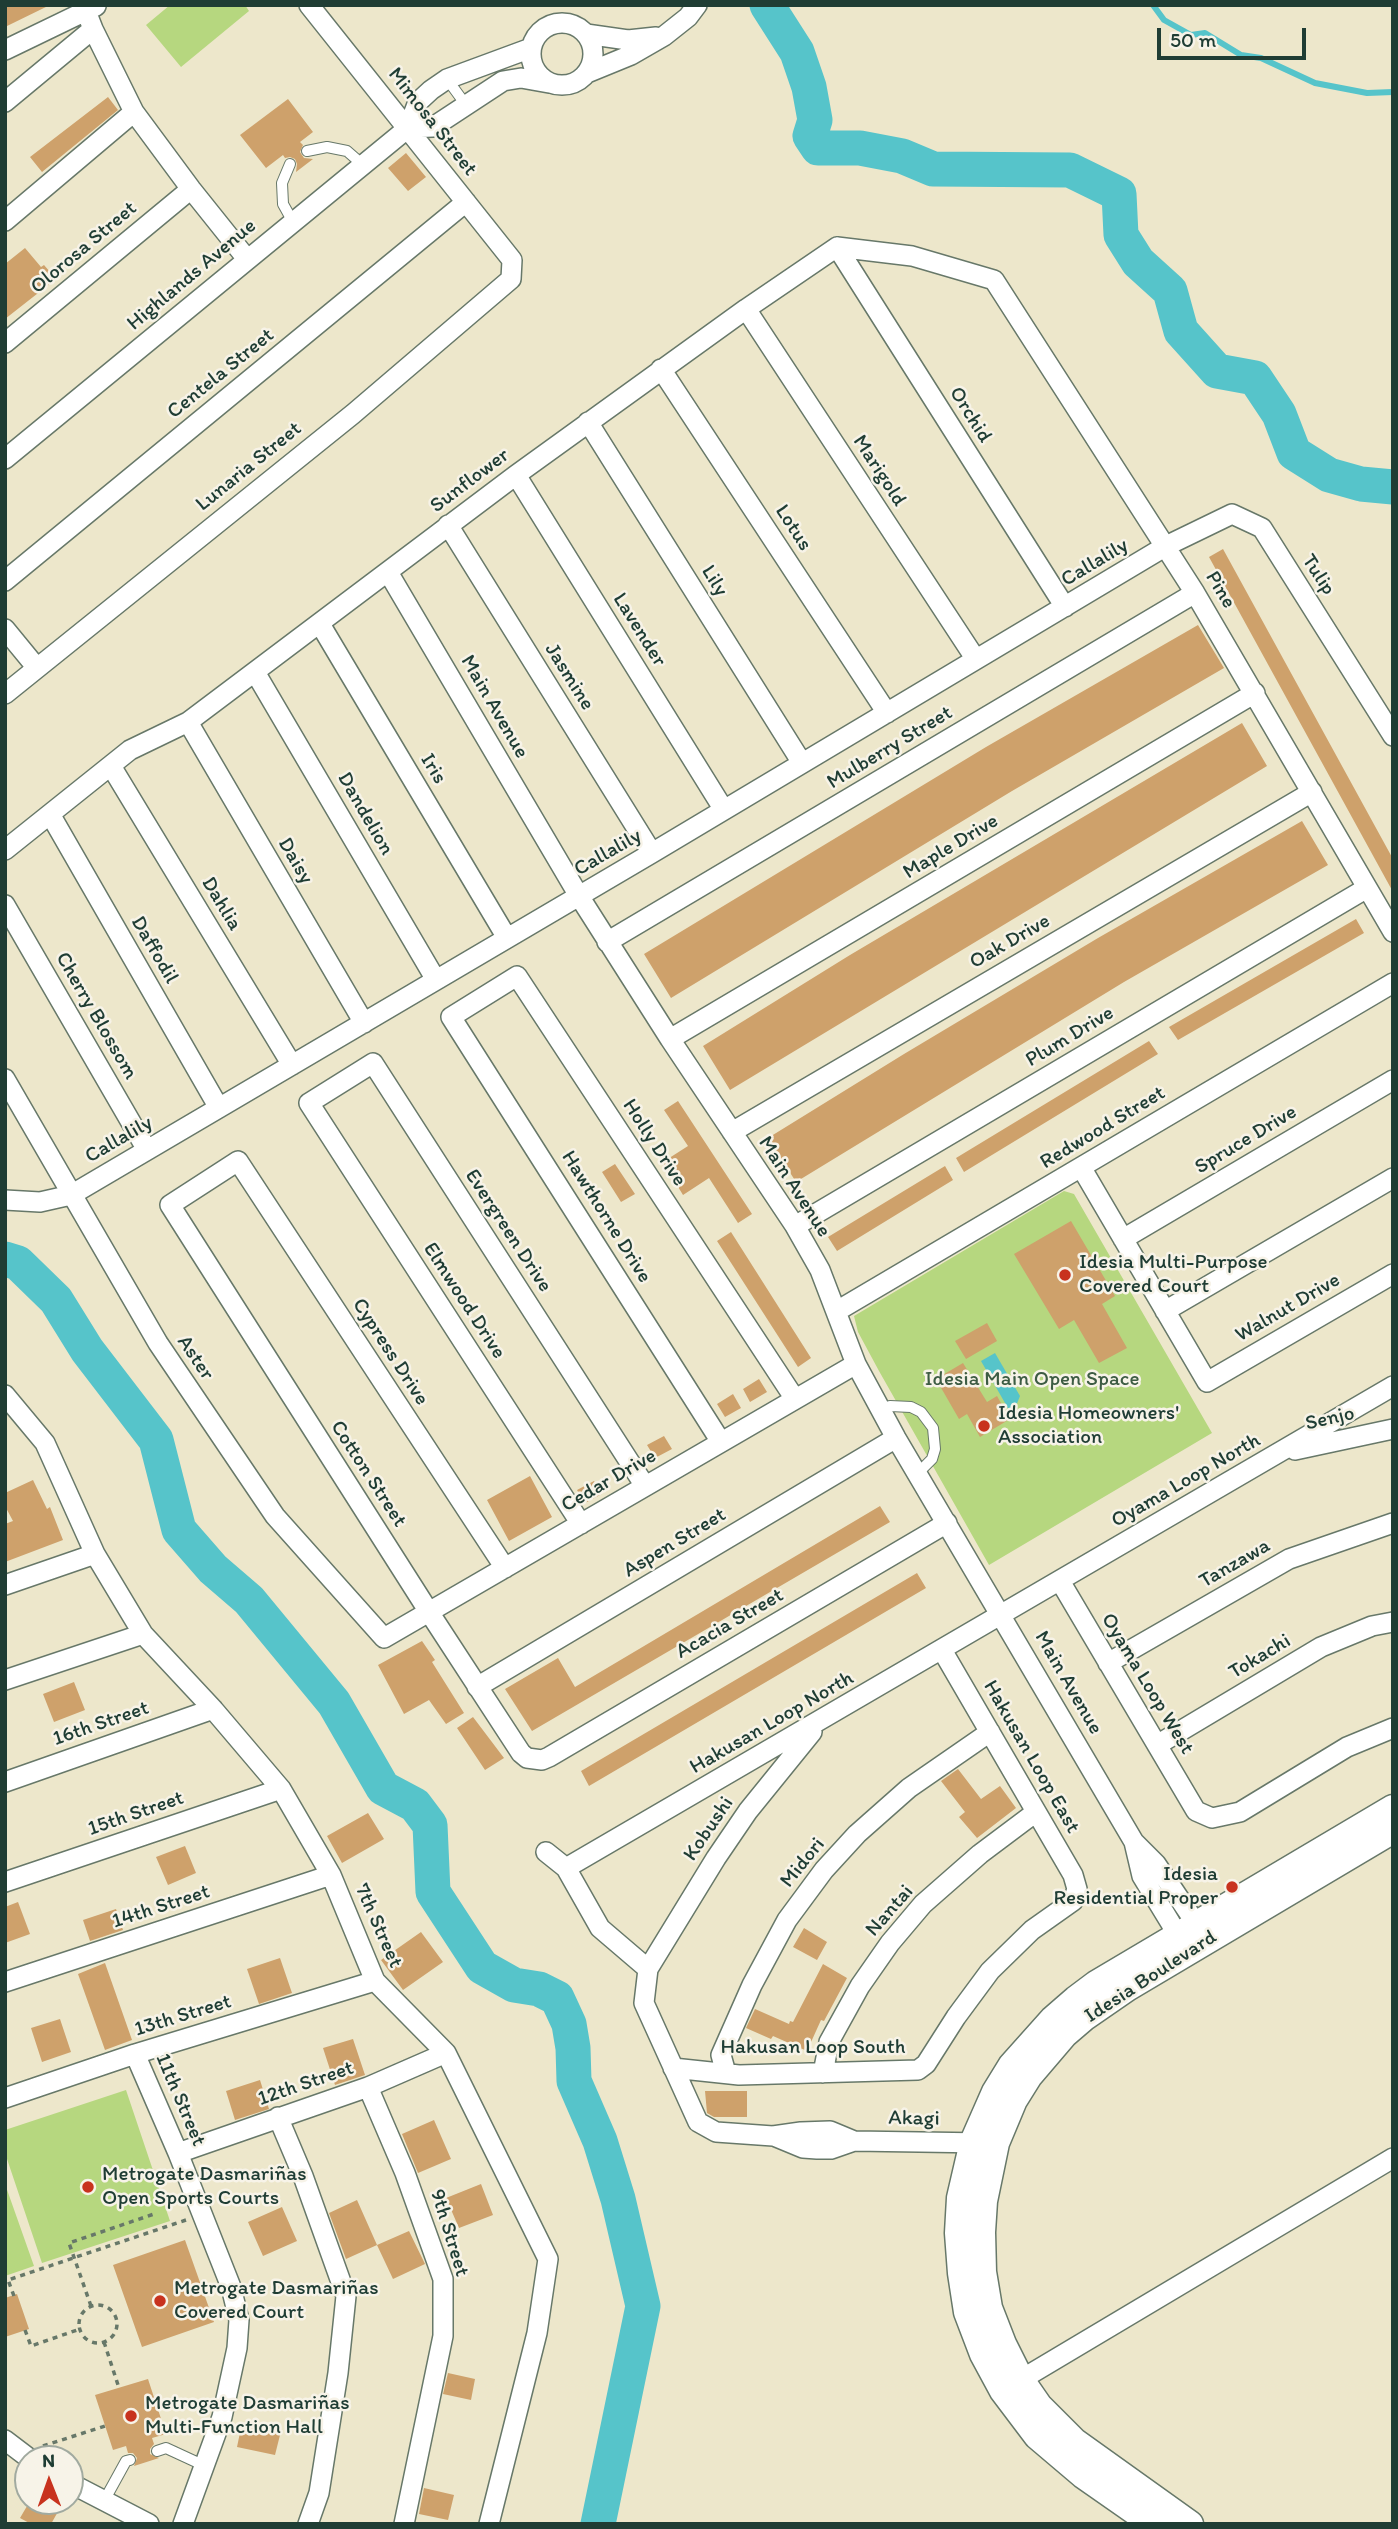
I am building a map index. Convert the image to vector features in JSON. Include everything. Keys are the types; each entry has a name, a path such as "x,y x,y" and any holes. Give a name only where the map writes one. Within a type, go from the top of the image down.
{"street":[{"name":"Mimosa Street","path":"309,5 512,260 513,270"},
{"path":"587,73 594,53 592,43 579,27 569,24 550,25 535,38 531,58 540,77 549,83 570,85 587,73 631,55 664,36 688,17 697,5"},
{"path":"5,50 92,15"},
{"path":"5,103 92,15"},
{"path":"92,15 134,112 247,259"},
{"path":"586,34 628,40 664,36"},
{"name":"Highlands Avenue","path":"5,459 408,128 418,102 447,79 531,48"},
{"name":"Highlands Avenue","path":"408,128 433,127 503,81 521,78 549,83"},
{"path":"5,221 134,112"},
{"name":"Olorosa Street","path":"5,343 191,189"},
{"name":"Centela Street","path":"5,582 466,202"},
{"name":"Pine","path":"837,247 912,256 995,280 1195,593 1393,932"},
{"name":"Sunflower","path":"5,850 131,750 188,722 588,422 837,247"},
{"name":"Orchid","path":"837,247 1065,607"},
{"name":"Lunaria Street","path":"5,694 353,414 511,279 513,270"},
{"name":"Marigold","path":"746,309 975,658"},
{"name":"Lotus","path":"661,369 887,713"},
{"name":"Lily","path":"588,422 802,763"},
{"name":"Lavender","path":"516,475 724,810"},
{"name":"Tulip","path":"1166,546 1232,514 1262,528 1393,736"},
{"name":"Jasmine","path":"448,526 652,853"},
{"name":"Callalily","path":"5,1200 40,1202 71,1195 1166,546"},
{"name":"Main Avenue","path":"388,572 607,942 795,1226 820,1270 856,1364 896,1438 1135,1842 1156,1864 1191,1936"},
{"name":"Mulberry Street","path":"607,942 1195,593"},
{"name":"Iris","path":"320,624 507,938"},
{"path":"5,629 37,668"},
{"name":"Dandelion","path":"255,672 436,980"},
{"name":"Maple Drive","path":"670,1039 1255,693"},
{"name":"Daisy","path":"188,722 364,1023"},
{"name":"Dahlia","path":"111,766 292,1065"},
{"name":"Oak Drive","path":"732,1132 1312,792"},
{"name":"Daffodil","path":"50,814 219,1108"},
{"name":"Plum Drive","path":"795,1226 1367,888"},
{"name":"Cherry Blossom","path":"5,905 147,1150"},
{"name":"Holly Drive","path":"451,1017 517,976 795,1399"},
{"name":"Redwood Street","path":"837,1311 1393,983"},
{"name":"Hawthorne Drive","path":"451,1017 722,1442"},
{"name":"Evergreen Drive","path":"309,1103 373,1063 645,1486"},
{"name":"Aster","path":"5,1079 158,1343 275,1516 384,1638"},
{"name":"Spruce Drive","path":"1123,1239 1393,1080"},
{"name":"Elmwood Drive","path":"309,1103 580,1524"},
{"name":"Cypress Drive","path":"170,1205 238,1161 505,1568"},
{"path":"1081,1167 1165,1311 1393,1178"},
{"name":"Cotton Street","path":"170,1205 477,1687 521,1754 534,1760"},
{"name":"Walnut Drive","path":"1165,1311 1207,1382 1393,1274"},
{"name":"Cedar Drive","path":"384,1638 856,1364"},
{"name":"Oyama Loop North","path":"1001,1616 1393,1386"},
{"name":"7th Street","path":"5,1395 45,1443 95,1554 143,1634 213,1709 281,1789 331,1875 375,1981 446,2053 548,2259 537,2333 489,2524"},
{"name":"Senjo","path":"1277,1454 1393,1429"},
{"name":"Aspen Street","path":"477,1687 896,1438"},
{"name":"Acacia Street","path":"534,1760 549,1757 947,1523"},
{"name":"Tanzawa","path":"1108,1663 1289,1559 1393,1524"},
{"path":"5,1585 95,1554"},
{"name":"Oyama Loop West","path":"1060,1581 1196,1811 1212,1818 1240,1812 1347,1747 1393,1728"},
{"name":"Hakusan Loop North","path":"566,1868 1001,1616"},
{"name":"Tokachi","path":"1157,1745 1321,1647 1372,1626 1393,1622"},
{"path":"5,1680 143,1634"},
{"name":"Hakusan Loop East","path":"942,1650 1073,1875 1077,1889"},
{"name":"16th Street","path":"5,1782 213,1709"},
{"name":"Kobushi","path":"648,1969 748,1811 820,1722"},
{"name":"Midori","path":"726,2073 721,2055 752,1985 788,1920 824,1870 857,1834 909,1788 990,1732"},
{"name":"15th Street","path":"5,1882 281,1789"},
{"name":"Idesia Boulevard","path":"1191,1936 1393,1808"},
{"name":"Nantai","path":"823,2073 830,2042 860,1986 890,1942 923,1904 980,1854 1036,1811"},
{"name":"Idesia Boulevard","path":"1153,2524 1060,2457 1037,2435 1012,2385 974,2333 961,2273 958,2233 960,2198 985,2143 981,2118 1000,2083 1018,2059 1054,2019 1096,1984 1393,1830"},
{"path":"546,1852 566,1868 600,1928 648,1969 644,2003 673,2068"},
{"name":"14th Street","path":"5,1982 331,1875"},
{"name":"Hakusan Loop South","path":"673,2068 726,2073 918,2070 926,2064 990,1971 1032,1930 1073,1901 1077,1889"},
{"name":"13th Street","path":"5,2098 135,2054 375,1981"},
{"name":"12th Street","path":"178,2153 368,2087 446,2053"},
{"name":"11th Street","path":"135,2054 231,2287 239,2320 237,2348 222,2417 183,2524"},
{"name":"Akagi","path":"673,2068 698,2122 716,2132 774,2136 830,2132 854,2141 985,2143"},
{"name":"9th Street","path":"368,2087 405,2173 443,2279 443,2336 404,2524"},
{"path":"278,2117 303,2176 346,2296 338,2374 319,2493 308,2524"},
{"path":"1012,2385 1393,2158"},
{"name":"Idesia Boulevard","path":"1012,2385 1039,2406 1074,2441 1190,2524"},
{"path":"84,2490 149,2524"}],"lane":[{"path":"447,79 466,105"},
{"path":"307,151 327,146 347,151 363,165"},
{"path":"290,164 282,183 283,204 293,222"},
{"path":"881,1409 891,1406 911,1407 920,1412 933,1428 936,1438 932,1459 918,1474"},
{"path":"157,2451 166,2448 205,2466"},
{"path":"104,2501 126,2461 130,2460"}],"path":[{"path":"91,2306 69,2243 154,2214"},
{"path":"13,2296 8,2280 202,2215"},
{"path":"91,2306 106,2306 117,2317 116,2332 104,2342 89,2340 80,2329 81,2315 91,2306"},
{"path":"25,2330 31,2346 80,2329"},
{"path":"104,2342 119,2388"},
{"path":"157,2406 176,2400 222,2417"},
{"path":"40,2445 105,2426"}],"green space":[{"path":"170,5 245,5 249,11 181,67 146,25"},
{"name":"Idesia Main Open Space","path":"1064,1191 1074,1194 1212,1433 989,1565 879,1371 858,1332 854,1316"},
{"name":"Metrogate Dasmariñas Open Sports Courts","path":"126,2090 170,2221 42,2263 5,2153 5,2130"},
{"path":"5,2184 34,2266 5,2276"}],"water":[{"path":"995,1353 1020,1396 1016,1406 1009,1410 981,1361"}],"building":[{"path":"5,5 50,5 5,27"},
{"path":"108,97 118,110 42,172 30,157"},
{"path":"288,99 313,132 300,142 303,145 300,152 304,158 313,159 296,172 295,159 285,158 283,155 266,168 240,135"},
{"path":"406,153 426,177 408,191 388,168"},
{"path":"25,248 41,267 44,265 56,279 5,319 5,264"},
{"path":"1223,549 1393,859 1393,892 1209,557"},
{"path":"1198,625 1224,668 1012,791 671,998 644,954 986,747"},
{"path":"1242,723 1267,766 730,1090 703,1046 850,955"},
{"path":"1302,821 1328,865 1124,982 796,1182 768,1138 1098,938"},
{"path":"1356,919 1364,933 1178,1040 1169,1027"},
{"path":"1149,1041 1158,1054 964,1172 956,1158"},
{"path":"678,1101 752,1214 738,1223 709,1178 683,1195 663,1162 688,1146 664,1110"},
{"path":"615,1164 635,1194 621,1202 602,1172"},
{"path":"945,1166 953,1180 837,1251 828,1237"},
{"name":"Idesia Multi-Purpose Covered Court","path":"1071,1221 1115,1296 1102,1304 1127,1348 1099,1363 1074,1320 1059,1329 1014,1254"},
{"path":"731,1232 811,1358 798,1367 717,1241"},
{"path":"987,1323 997,1341 966,1359 955,1341"},
{"path":"963,1363 987,1402 997,1396 1010,1419 980,1437 967,1414 959,1419 936,1379"},
{"path":"759,1379 767,1392 750,1402 743,1389"},
{"path":"733,1394 741,1408 725,1417 717,1404"},
{"path":"664,1436 672,1449 655,1458 647,1445"},
{"path":"530,1476 552,1517 509,1541 487,1500"},
{"path":"33,1480 47,1509 50,1507 63,1540 5,1562 5,1524 13,1521 5,1506 5,1493"},
{"path":"594,1481 602,1494 585,1503 577,1490"},
{"path":"880,1506 890,1522 532,1731 505,1689 558,1658 575,1687"},
{"path":"917,1573 926,1588 589,1786 581,1771"},
{"path":"422,1641 464,1713 446,1724 429,1700 404,1714 378,1665"},
{"path":"74,1682 85,1710 54,1722 43,1694"},
{"path":"473,1717 504,1758 485,1770 457,1728"},
{"path":"958,1769 981,1799 1000,1786 1016,1808 977,1838 959,1817 965,1812 941,1781"},
{"path":"368,1813 384,1839 342,1863 327,1836"},
{"path":"185,1846 196,1873 168,1885 156,1857"},
{"path":"18,1902 30,1934 5,1943 5,1907"},
{"path":"116,1909 123,1930 90,1941 83,1920"},
{"path":"804,1928 827,1942 817,1960 793,1947"},
{"path":"421,1932 443,1962 403,1990 381,1960"},
{"path":"280,1958 292,1993 259,2004 247,1969"},
{"path":"105,1963 132,2040 105,2050 78,1974"},
{"path":"823,1964 847,1978 824,2021 821,2020 807,2051 746,2028 755,2009 789,2024 790,2021 793,2022"},
{"path":"60,2019 71,2052 42,2062 31,2028"},
{"path":"353,2039 365,2075 335,2085 323,2048"},
{"path":"260,2080 269,2109 235,2120 226,2091"},
{"path":"705,2091 747,2091 747,2117 714,2117 707,2113"},
{"path":"434,2120 451,2159 418,2173 402,2134"},
{"path":"481,2184 493,2215 459,2228 446,2198"},
{"path":"357,2200 377,2245 346,2259 329,2213"},
{"path":"282,2207 297,2241 263,2256 248,2222"},
{"path":"409,2231 425,2264 393,2279 377,2245"},
{"name":"Metrogate Dasmariñas Covered Court","path":"185,2240 214,2322 142,2347 113,2265"},
{"path":"17,2294 29,2329 5,2337 5,2298"},
{"path":"448,2373 475,2379 471,2400 443,2394"},
{"name":"Metrogate Dasmariñas Multi-Function Hall","path":"148,2379 166,2434 152,2438 154,2444 150,2454 159,2458 134,2466 137,2458 133,2453 128,2453 126,2446 113,2450 95,2395"},
{"path":"242,2423 281,2431 275,2455 237,2447"},
{"path":"424,2488 454,2495 448,2520 419,2514"},
{"path":"22,2515 56,2515 51,2524 31,2524 20,2518"}],"waterway":[{"path":"767,5 797,52 809,87 815,120 810,136 818,148 860,148 902,156 933,169 1070,170 1119,194 1121,235 1138,262 1170,291 1181,331 1217,371 1255,378 1279,414 1294,453 1329,475 1361,484 1393,487"},
{"path":"1153,5 1164,20 1191,35 1205,33 1241,55 1261,58 1315,83 1367,93 1393,92"},
{"path":"5,1259 18,1263 56,1300 87,1350 156,1440 179,1530 213,1569 249,1600 334,1703 383,1788 415,1805 430,1825 433,1892 482,1967 514,1985 539,1989 557,1998 569,2024 574,2081 600,2141 618,2199 643,2306 598,2524"}],"place":[{"name":"Idesia Multi-Purpose Covered Court","path":"1065,1275"},
{"name":"Idesia Homeowners' Association","path":"984,1426"},
{"name":"Idesia Residential Proper","path":"1232,1887"},
{"name":"Metrogate Dasmariñas Open Sports Courts","path":"88,2187"},
{"name":"Metrogate Dasmariñas Covered Court","path":"160,2301"},
{"name":"Metrogate Dasmariñas Multi-Function Hall","path":"131,2416"}]}
